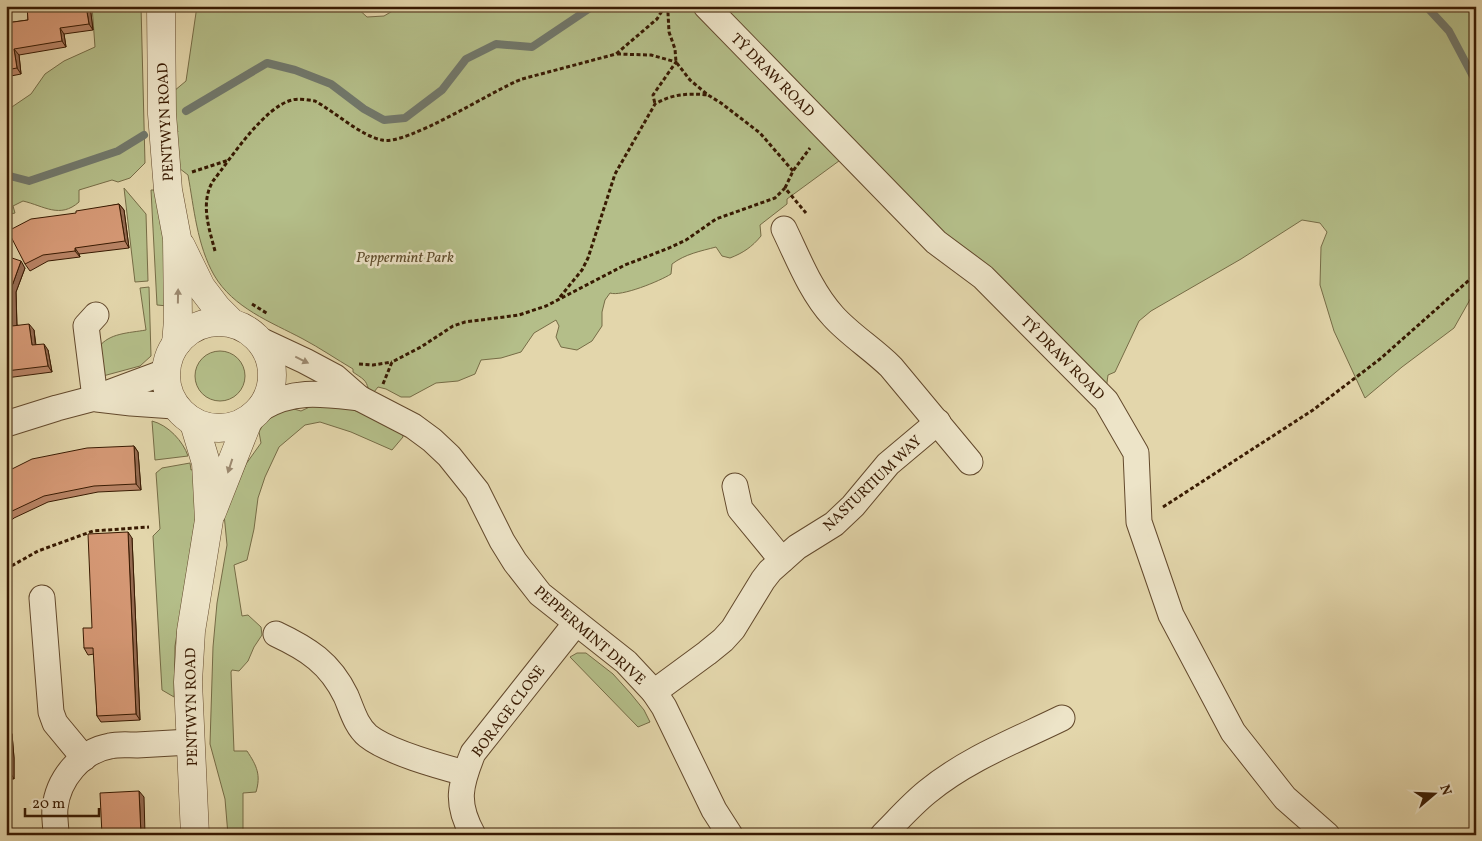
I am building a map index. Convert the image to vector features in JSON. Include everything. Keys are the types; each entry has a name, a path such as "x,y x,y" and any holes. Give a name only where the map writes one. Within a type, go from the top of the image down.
{"street":[{"name":"PENTWYN ROAD","path":"161,6 162,114 168,190 177,238 179,284 176,344"},
{"path":"162,43 178,6"},
{"name":"TŶ DRAW ROAD","path":"706,6 936,242 983,278 1106,401 1136,453 1139,522 1171,615 1233,732 1285,798 1328,835"},
{"path":"784,229 822,304 834,318 891,367 970,462"},
{"name":"PENTWYN ROAD","path":"177,238 201,287 217,308 232,323"},
{"path":"95,398 86,326 96,315"},
{"path":"95,398 184,414 212,429 230,428 255,414 270,392 272,373 268,355 258,339 246,329 232,323 216,322 200,325 181,337 170,352 165,372 167,391 184,414"},
{"name":"PEPPERMINT DRIVE","path":"258,339 306,361 335,377 367,402 413,426 449,456 477,491 502,541 540,594 626,662 654,692 664,707 714,810 730,835"},
{"path":"6,424 95,398 165,372"},
{"name":"PEPPERMINT DRIVE","path":"255,414 276,400 314,394 367,402"},
{"name":"PENTWYN ROAD","path":"184,414 206,463 209,520 191,631 188,682 195,835"},
{"name":"PENTWYN ROAD","path":"209,520 255,414"},
{"name":"NASTURTIUM WAY","path":"654,692 707,653 728,634 744,614 763,580 782,560 797,547 834,524 853,506 888,464 938,422"},
{"path":"735,486 740,508 782,560"},
{"path":"42,598 51,712 55,723 84,758"},
{"name":"BORAGE CLOSE","path":"473,835 462,812 460,798 461,785 473,753 576,623"},
{"path":"276,634 298,644 318,657 334,675 345,695 355,720 367,735 384,746 465,773"},
{"path":"892,832 914,804 942,780 966,765 1062,718"},
{"path":"56,835 55,807 58,798 65,779 73,766 84,758 96,750 110,746 190,742"}],"path":[{"path":"616,54 657,19 665,6"},
{"path":"670,6 668,13 669,32 675,49 676,62 690,80 708,96 721,103 760,133 793,171"},
{"path":"217,257 211,234 206,199 208,190 213,181 268,114 292,100 306,99 315,101 371,137 384,141 398,139 443,120 522,79 616,54 651,55 676,62"},
{"path":"655,104 653,95 676,62"},
{"path":"559,299 582,270 588,258 616,174 655,104 680,94 708,96"},
{"path":"353,362 373,365 392,362 421,347 453,326 465,322 519,315 546,306 624,265 686,240 716,219 775,198 785,188 793,171 825,127"},
{"path":"188,173 230,160"},
{"path":"785,188 806,213"},
{"path":"1139,522 1313,410 1380,359 1476,274"},
{"path":"251,304 274,318"},
{"path":"367,402 392,362"},
{"path":"6,569 38,551 93,531 149,527"}],"green space":[{"path":"92,6 141,6 145,163 130,178 118,182 112,180 79,190 79,202 65,210 52,210 23,201 13,206 15,213 6,215 6,111 31,94 45,74 64,61 95,47"},
{"name":"Peppermint Park","path":"197,6 355,6 367,17 384,16 401,6 1476,6 1476,289 1454,328 1365,398 1334,331 1320,285 1321,247 1327,232 1320,223 1302,220 1241,259 1151,311 1139,321 1115,372 1108,375 1105,397 843,158 787,199 787,204 760,225 761,236 743,252 730,258 722,256 716,247 693,253 672,264 671,274 641,288 623,293 610,293 605,300 602,312 602,326 592,341 577,350 561,347 556,337 559,326 556,320 534,333 521,352 501,358 481,360 475,374 458,381 436,383 410,397 401,397 378,387 374,392 369,389 364,380 353,372 353,369 309,342 254,313 231,297 222,287 208,263 197,226 188,175 175,165 175,140 178,131 170,123 168,96 186,81"},
{"path":"124,188 146,214 148,281 135,282"},
{"path":"151,190 155,190 168,263 168,306 157,305"},
{"path":"149,287 151,356 140,366 103,376 99,347 103,342 120,334 146,330 140,288"},
{"path":"220,351 234,355 241,362 245,376 241,390 234,397 220,401 206,397 199,390 195,376 199,362 206,355"},
{"path":"316,404 339,408 354,406 401,426 403,437 392,450 351,432 320,422 305,425 279,447 265,477 258,498 247,560 234,565 242,616 248,615 261,627 262,635 248,661 239,671 232,670 231,672 234,751 247,751 256,766 258,781 256,792 243,793 243,835 228,835 225,799 210,744 213,647 217,603 227,545 224,514 246,464 261,443 259,432 266,419 287,407 301,411"},
{"path":"152,421 164,426 174,434 183,445 188,456 155,460"},
{"path":"190,463 191,470 197,468 198,503 175,646 174,697 162,690 153,536 160,529 156,473 162,468"},
{"path":"577,653 586,653 613,674 644,710 650,722 638,727 570,657"}],"building":[{"path":"27,6 86,6 89,24 60,28 62,41 14,49 17,68 6,70 6,23 28,20"},
{"path":"119,204 125,241 75,248 75,251 43,255 25,264 8,231 31,219 76,213 76,211"},
{"path":"6,256 21,261 12,286 12,326 29,324 32,345 44,344 48,366 6,371"},
{"path":"134,446 136,484 94,486 44,496 6,515 6,472 32,459 87,448"},
{"path":"128,532 136,714 97,716 93,648 84,648 83,628 92,628 88,534"},
{"path":"6,728 8,728 10,772 6,772"},
{"path":"139,791 141,835 102,835 100,793"}],"waterway":[{"path":"186,111 267,63 295,70 331,84 364,109 384,120 405,118 442,90 466,59 496,44 532,47 593,6"},
{"path":"1426,6 1449,31 1476,82"},
{"path":"6,175 29,181 118,151 144,135"}]}
